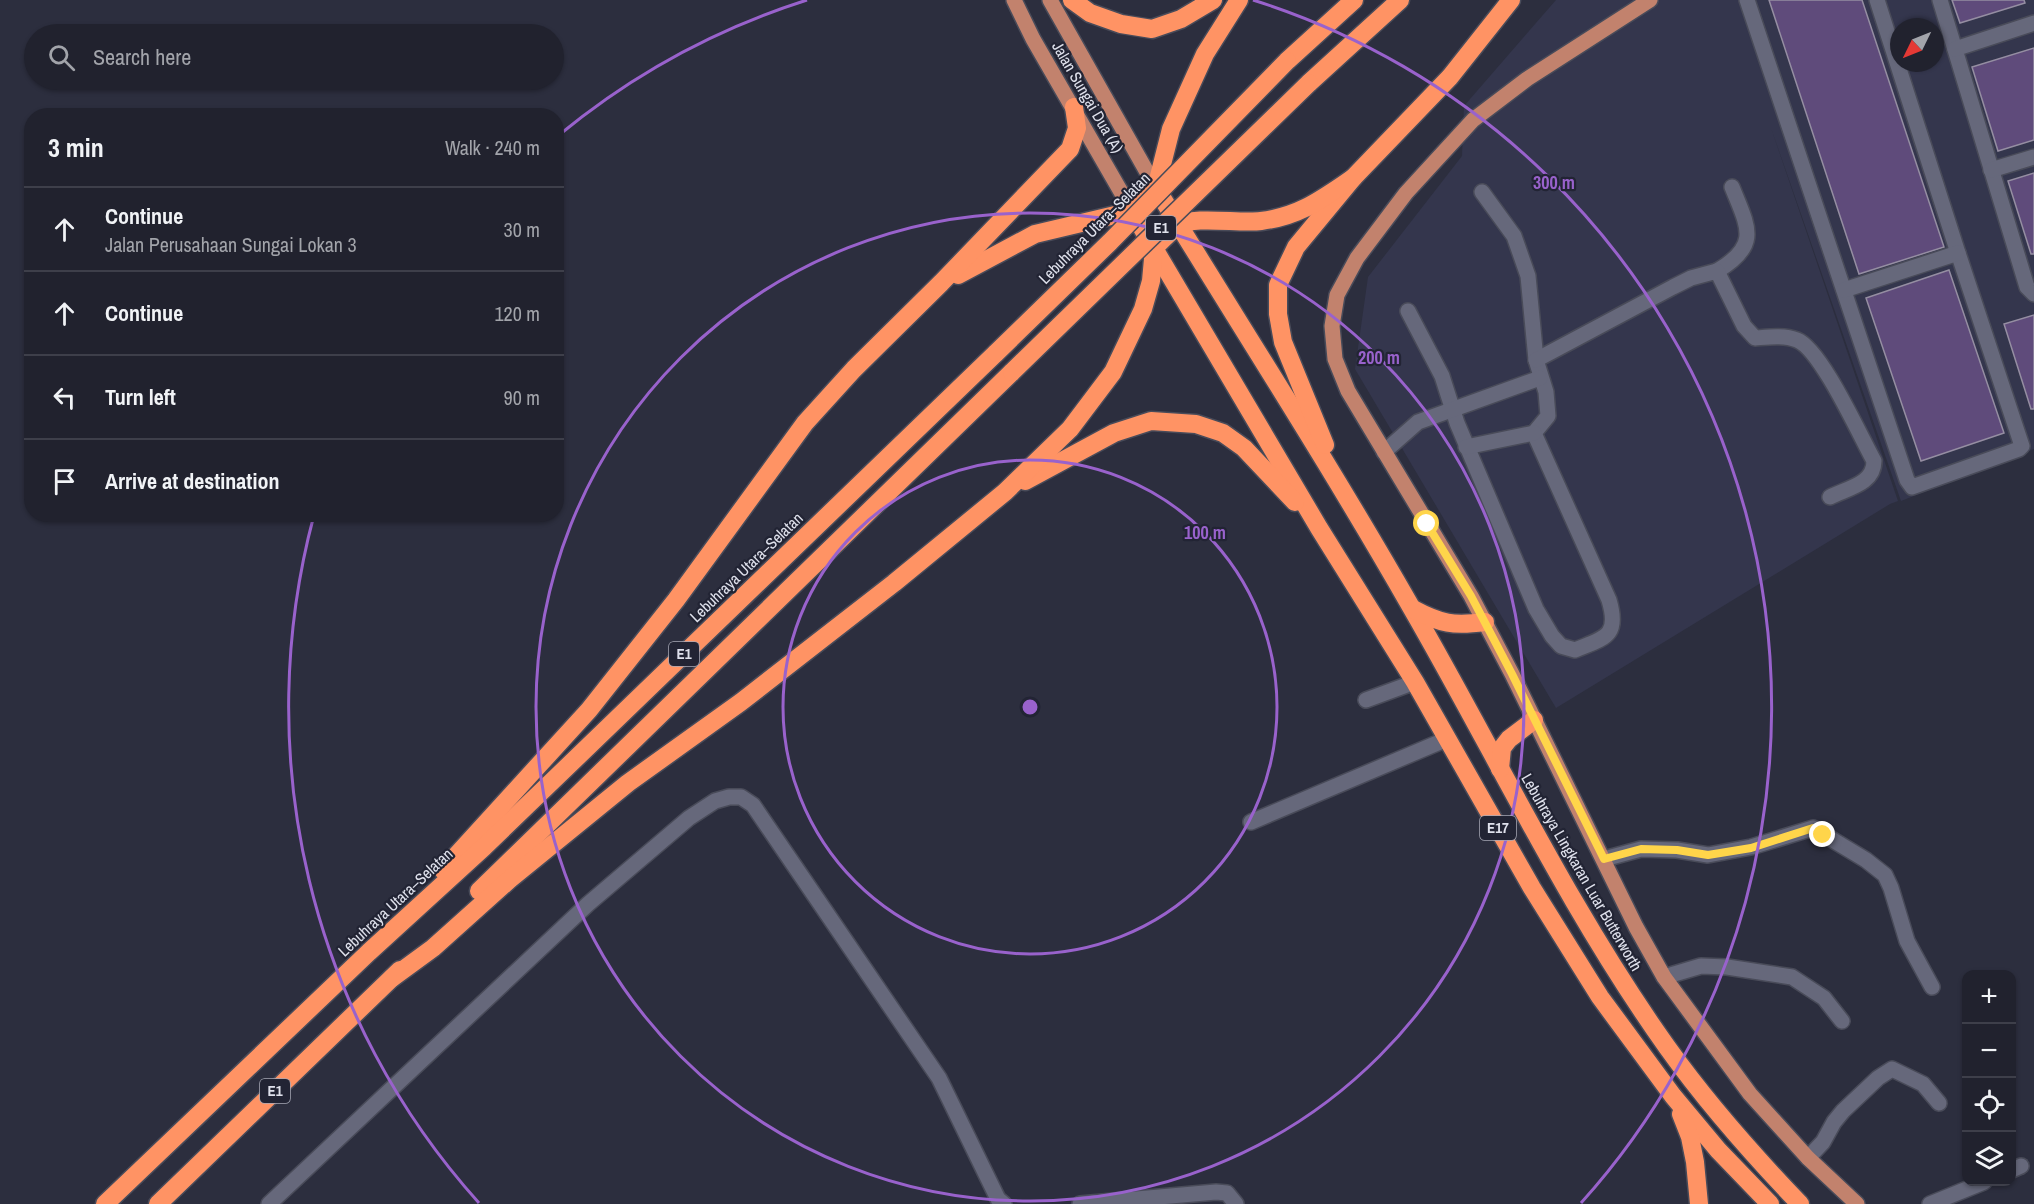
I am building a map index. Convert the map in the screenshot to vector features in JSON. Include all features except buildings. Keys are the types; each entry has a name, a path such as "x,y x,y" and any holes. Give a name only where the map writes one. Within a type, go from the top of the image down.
{"highway":[{"path":"1072,0 1090,13 1121,24 1152,29 1181,19 1214,0"},
{"path":"941,283 1035,234 1132,211 1156,188 1170,129 1205,54 1239,0"},
{"name":"Lebuhraya Utara–Selatan","path":"105,1204 369,952 484,847 996,353 1110,242 1287,61 1354,0"},
{"name":"E1","path":"158,1204 1310,83 1400,0"},
{"path":"1343,491 1283,342 1278,314 1278,285 1296,247 1353,178 1450,77 1511,0"},
{"path":"369,952 589,710 676,600 805,423 854,369 941,283 1070,149 1077,128 1074,107"},
{"path":"392,978 433,948 510,879 628,783 741,702 894,583 1005,492 1070,429 1113,372 1143,309 1151,281 1154,248 1179,225 1197,220 1232,223 1261,221 1291,214 1311,207 1353,178"},
{"path":"1156,188 1343,491"},
{"path":"1132,211 1319,528"},
{"path":"1005,492 1114,433 1151,421 1196,424 1223,434 1244,448 1319,528"},
{"name":"Lebuhraya Lingkaran Luar Butterworth","path":"1343,491 1413,609 1572,899 1656,1032 1725,1121 1800,1204"},
{"name":"E17","path":"1319,528 1414,682 1546,912 1600,997 1673,1096 1718,1150 1770,1204"},
{"path":"1413,609 1435,621 1450,624 1485,622"},
{"path":"1500,769 1502,748 1509,739 1534,720"},
{"path":"1673,1096 1690,1137 1699,1204"}],"main road":[{"name":"Jalan Sungai Dua (A)","path":"1014,0 1132,211"},
{"name":"Jalan Sungai Dua (A)","path":"1050,0 1156,188"},
{"path":"1650,0 1527,79 1473,120 1406,193 1357,258 1337,295 1332,326 1335,358 1348,391 1485,622 1636,927 1664,977 1750,1094 1808,1158 1857,1204"}],"street":[{"path":"1747,0 1907,480 1912,487 2022,446 1877,0"},
{"path":"1940,0 2027,287 2034,294"},
{"path":"1955,49 2034,23"},
{"path":"1992,170 2034,157"},
{"path":"1536,360 1691,278 1717,271 1734,261 1747,242 1746,222 1732,187"},
{"path":"1466,447 1534,434 1548,416 1546,392 1536,360 1528,276 1514,236 1482,192"},
{"path":"1844,290 1958,253"},
{"path":"1717,271 1744,326 1755,338 1790,338 1798,340 1809,348 1834,385 1874,461 1874,470 1867,480 1830,496"},
{"path":"1408,311 1442,376 1466,447 1536,609 1552,636 1561,646 1575,650 1605,637 1612,627 1614,616 1610,600 1534,434"},
{"path":"1384,452 1418,422 1540,378"},
{"path":"1366,700 1414,682"},
{"path":"1251,822 1447,739"},
{"path":"269,1204 588,904 689,818 715,801 729,797 741,797 753,805 933,1068 998,1199 1004,1204"},
{"path":"1604,859 1641,849 1677,850 1708,855 1751,848 1813,828 1866,860 1885,875 1907,940 1932,987"},
{"path":"1664,977 1701,966 1727,967 1792,977 1824,998 1842,1021"},
{"path":"1808,1158 1843,1111 1878,1078 1892,1069 1923,1084 1939,1103"},
{"path":"1930,1204 1974,1186"},
{"path":"1080,1204 1216,1192 1227,1193 1236,1204"}],"shaded area":[{"path":"1556,0 2034,0 2034,449 1901,501 1771,128 1898,501 1556,708 1355,369 1368,277 1462,156 1464,106"}],"route":[{"path":"1427,524 1471,596 1604,859 1641,849 1677,850 1708,855 1751,848 1813,828 1823,835"}]}
